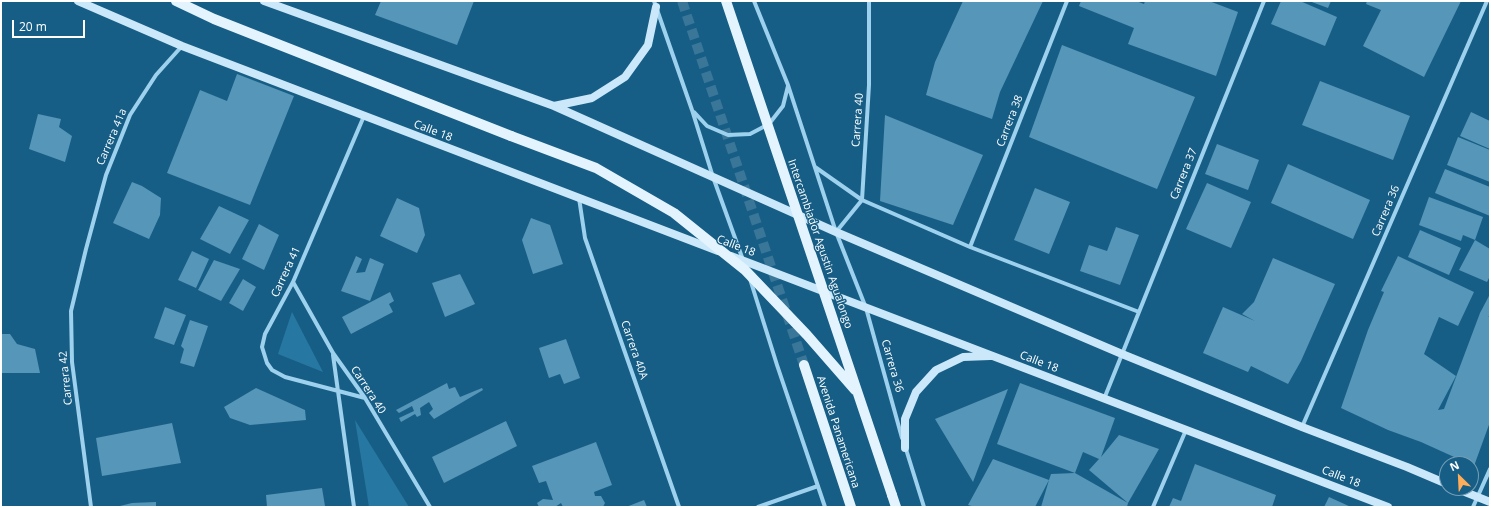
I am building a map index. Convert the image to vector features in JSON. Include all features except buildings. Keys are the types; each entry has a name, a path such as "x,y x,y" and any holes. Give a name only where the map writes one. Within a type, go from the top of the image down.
{"main road":[{"name":"Calle 18","path":"78,1 182,46 1388,507"},
{"path":"176,1 214,18 511,136 596,168 674,213 745,270 807,335 859,395"},
{"path":"264,1 554,106 836,232 1122,354 1302,428 1439,481"},
{"name":"Intercambiador Agustin Agualongo","path":"726,1 896,507"},
{"path":"554,106 592,98 625,76 648,45 655,4"},
{"path":"905,448 905,419 910,405 916,392 936,370 963,358 992,356"},
{"name":"Avenida Panamericana","path":"804,365 851,507"},
{"path":"1477,497 1490,502"}],"street":[{"name":"Carrera 36","path":"754,1 788,85 836,232 866,308 905,448 924,507"},
{"name":"Carrera 40","path":"862,200 869,85 869,1"},
{"name":"Carrera 38","path":"970,247 1067,1"},
{"name":"Carrera 37","path":"1104,399 1264,1"},
{"name":"Carrera 36","path":"1302,428 1487,1"},
{"path":"655,4 692,110 713,177 744,261 825,507"},
{"name":"Carrera 41a","path":"86,249 106,174 130,115 156,74 182,46"},
{"path":"692,110 707,126 728,135 750,134 769,124 783,106 788,85"},
{"name":"Carrera 41","path":"364,116 293,282 265,334 262,348 267,363 272,370 284,378 365,398"},
{"path":"815,167 862,200 970,247 1139,312"},
{"name":"Carrera 40A","path":"579,198 585,238 679,507"},
{"path":"836,232 862,200"},
{"name":"Carrera 42","path":"86,249 70,312 72,362 91,507"},
{"name":"Carrera 40","path":"293,282 333,353 365,398 430,507"},
{"path":"333,353 354,507"},
{"path":"1153,507 1186,430"},
{"path":"1473,507 1490,469"},
{"path":"758,507 818,486"}],"shaded area":[{"path":"292,312 323,372 278,354"},
{"path":"355,420 409,507 369,507"}],"tunnel":[{"path":"682,1 804,365"}]}
